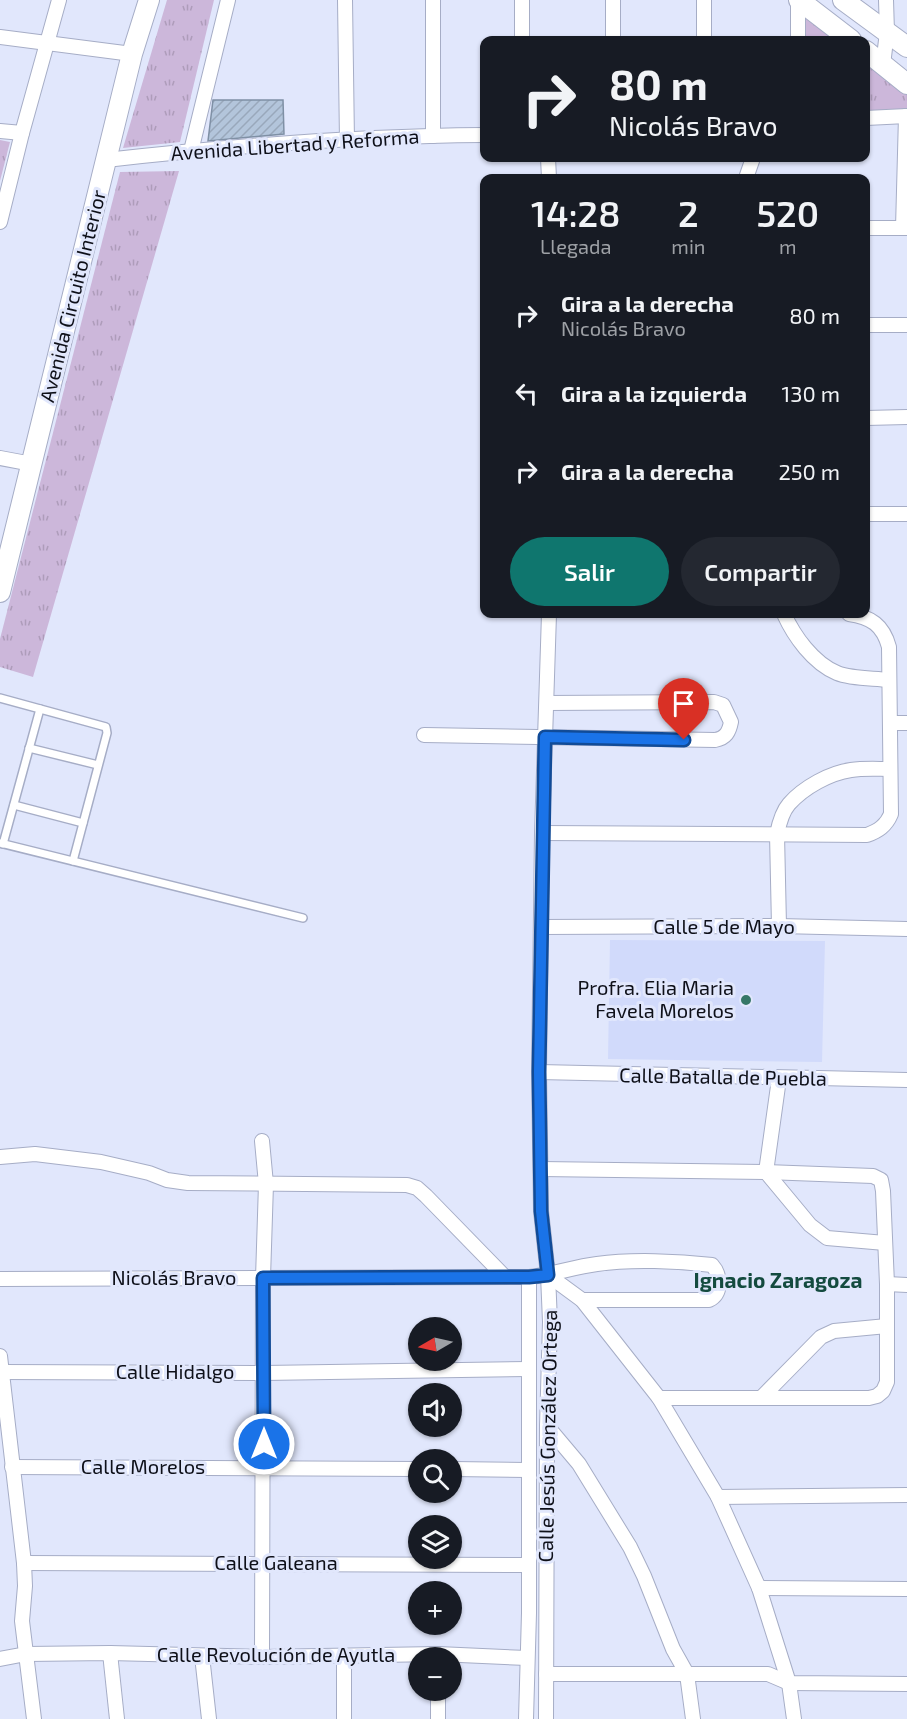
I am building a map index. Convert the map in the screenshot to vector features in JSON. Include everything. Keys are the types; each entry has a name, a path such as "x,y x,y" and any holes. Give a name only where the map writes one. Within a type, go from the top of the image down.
{"main road":[{"name":"Avenida Circuito Interior","path":"0,592 132,54 148,0"},
{"path":"798,0 846,36"},
{"path":"843,0 907,47"},
{"path":"870,54 907,84"}],"street":[{"path":"0,222 59,0"},
{"path":"191,151 228,0"},
{"path":"345,0 347,141"},
{"path":"433,0 434,136"},
{"path":"522,0 522,36"},
{"path":"613,0 613,36"},
{"path":"704,0 704,36"},
{"path":"798,0 798,36"},
{"path":"883,65 886,0"},
{"path":"0,37 132,54"},
{"path":"870,118 907,116 905,228 870,228"},
{"path":"0,131 22,133"},
{"name":"Avenida Libertad y Reforma","path":"106,160 191,151 480,135"},
{"path":"870,325 907,325"},
{"path":"870,418 907,417"},
{"path":"0,459 32,464"},
{"path":"870,514 907,514"},
{"name":"Calle Jesús González Ortega","path":"546,1719 547,1426 550,1322 548,1275 541,1211 539,1072 542,833 549,618"},
{"path":"786,618 794,633 824,666 839,674 889,680"},
{"path":"542,833 867,835 886,825 891,814 889,647 885,634 874,621 867,618"},
{"path":"424,735 715,740 722,739 729,732 731,722 723,705 714,702 547,703"},
{"path":"890,723 907,723"},
{"path":"779,927 777,834 788,804 828,777 849,770 890,769"},
{"name":"Calle 5 de Mayo","path":"541,927 907,929"},
{"name":"Calle Batalla de Puebla","path":"539,1072 907,1080"},
{"path":"779,1079 766,1172 810,1225 827,1238 885,1243"},
{"path":"262,1142 266,1184 263,1278 262,1657"},
{"path":"0,1157 35,1154 101,1162 149,1173 167,1180 188,1183 395,1183 417,1188 506,1277"},
{"path":"541,1169 766,1172 873,1176 881,1180 887,1284 886,1382 883,1391 869,1398 659,1398"},
{"name":"Nicolás Bravo","path":"0,1279 529,1277 548,1275 579,1266 625,1262 710,1265 716,1269 719,1290 717,1295 709,1300 582,1300"},
{"path":"548,1275 582,1300 659,1398 718,1497 759,1588 789,1683 794,1719"},
{"name":"Calle Jesús González Ortega","path":"526,1719 529,1277"},
{"path":"887,1284 907,1285"},
{"path":"761,1398 821,1337 834,1332 887,1326"},
{"path":"0,1356 24,1563 22,1621 33,1719"},
{"name":"Calle Hidalgo","path":"2,1376 528,1369"},
{"path":"547,1426 579,1464 630,1547 673,1648 687,1674 693,1719"},
{"name":"Calle Morelos","path":"12,1467 408,1469"},
{"path":"462,1470 527,1470"},
{"path":"718,1497 907,1495"},
{"name":"Calle Galeana","path":"24,1563 528,1565"},
{"path":"759,1588 907,1589"},
{"path":"110,1653 117,1719"},
{"name":"Calle Revolución de Ayutla","path":"0,1659 26,1654 110,1653 262,1657 408,1656"},
{"path":"344,1655 344,1719"},
{"path":"202,1656 209,1719"},
{"name":"Calle Revolución de Ayutla","path":"462,1657 527,1658"},
{"path":"546,1674 768,1674 789,1683 907,1684"},
{"path":"438,1701 438,1719"}],"lane":[{"path":"0,698 106,727 73,861"},
{"path":"40,709 2,844 303,918"},
{"path":"29,748 98,765"},
{"path":"14,805 83,823"}],"shaded area":[{"name":"Profra. Elia Maria Favela Morelos","path":"610,940 825,941 822,1062 608,1059"}],"green space":[{"path":"167,0 214,0 180,142 123,148"},
{"path":"803,11 836,36 804,36"},
{"path":"870,63 907,92 907,109 870,111"},
{"path":"0,140 10,142 0,181"},
{"path":"179,171 33,677 0,667 0,639 120,172"}],"building":[{"path":"213,100 283,100 284,134 208,141"}],"place":[{"name":"Profra. Elia Maria Favela Morelos","path":"746,1000"}],"district":[{"name":"Ignacio Zaragoza","path":"778,1281"}],"route":[{"path":"264,1444 263,1278 548,1275 541,1211 539,1072 545,737 684,740"}]}
